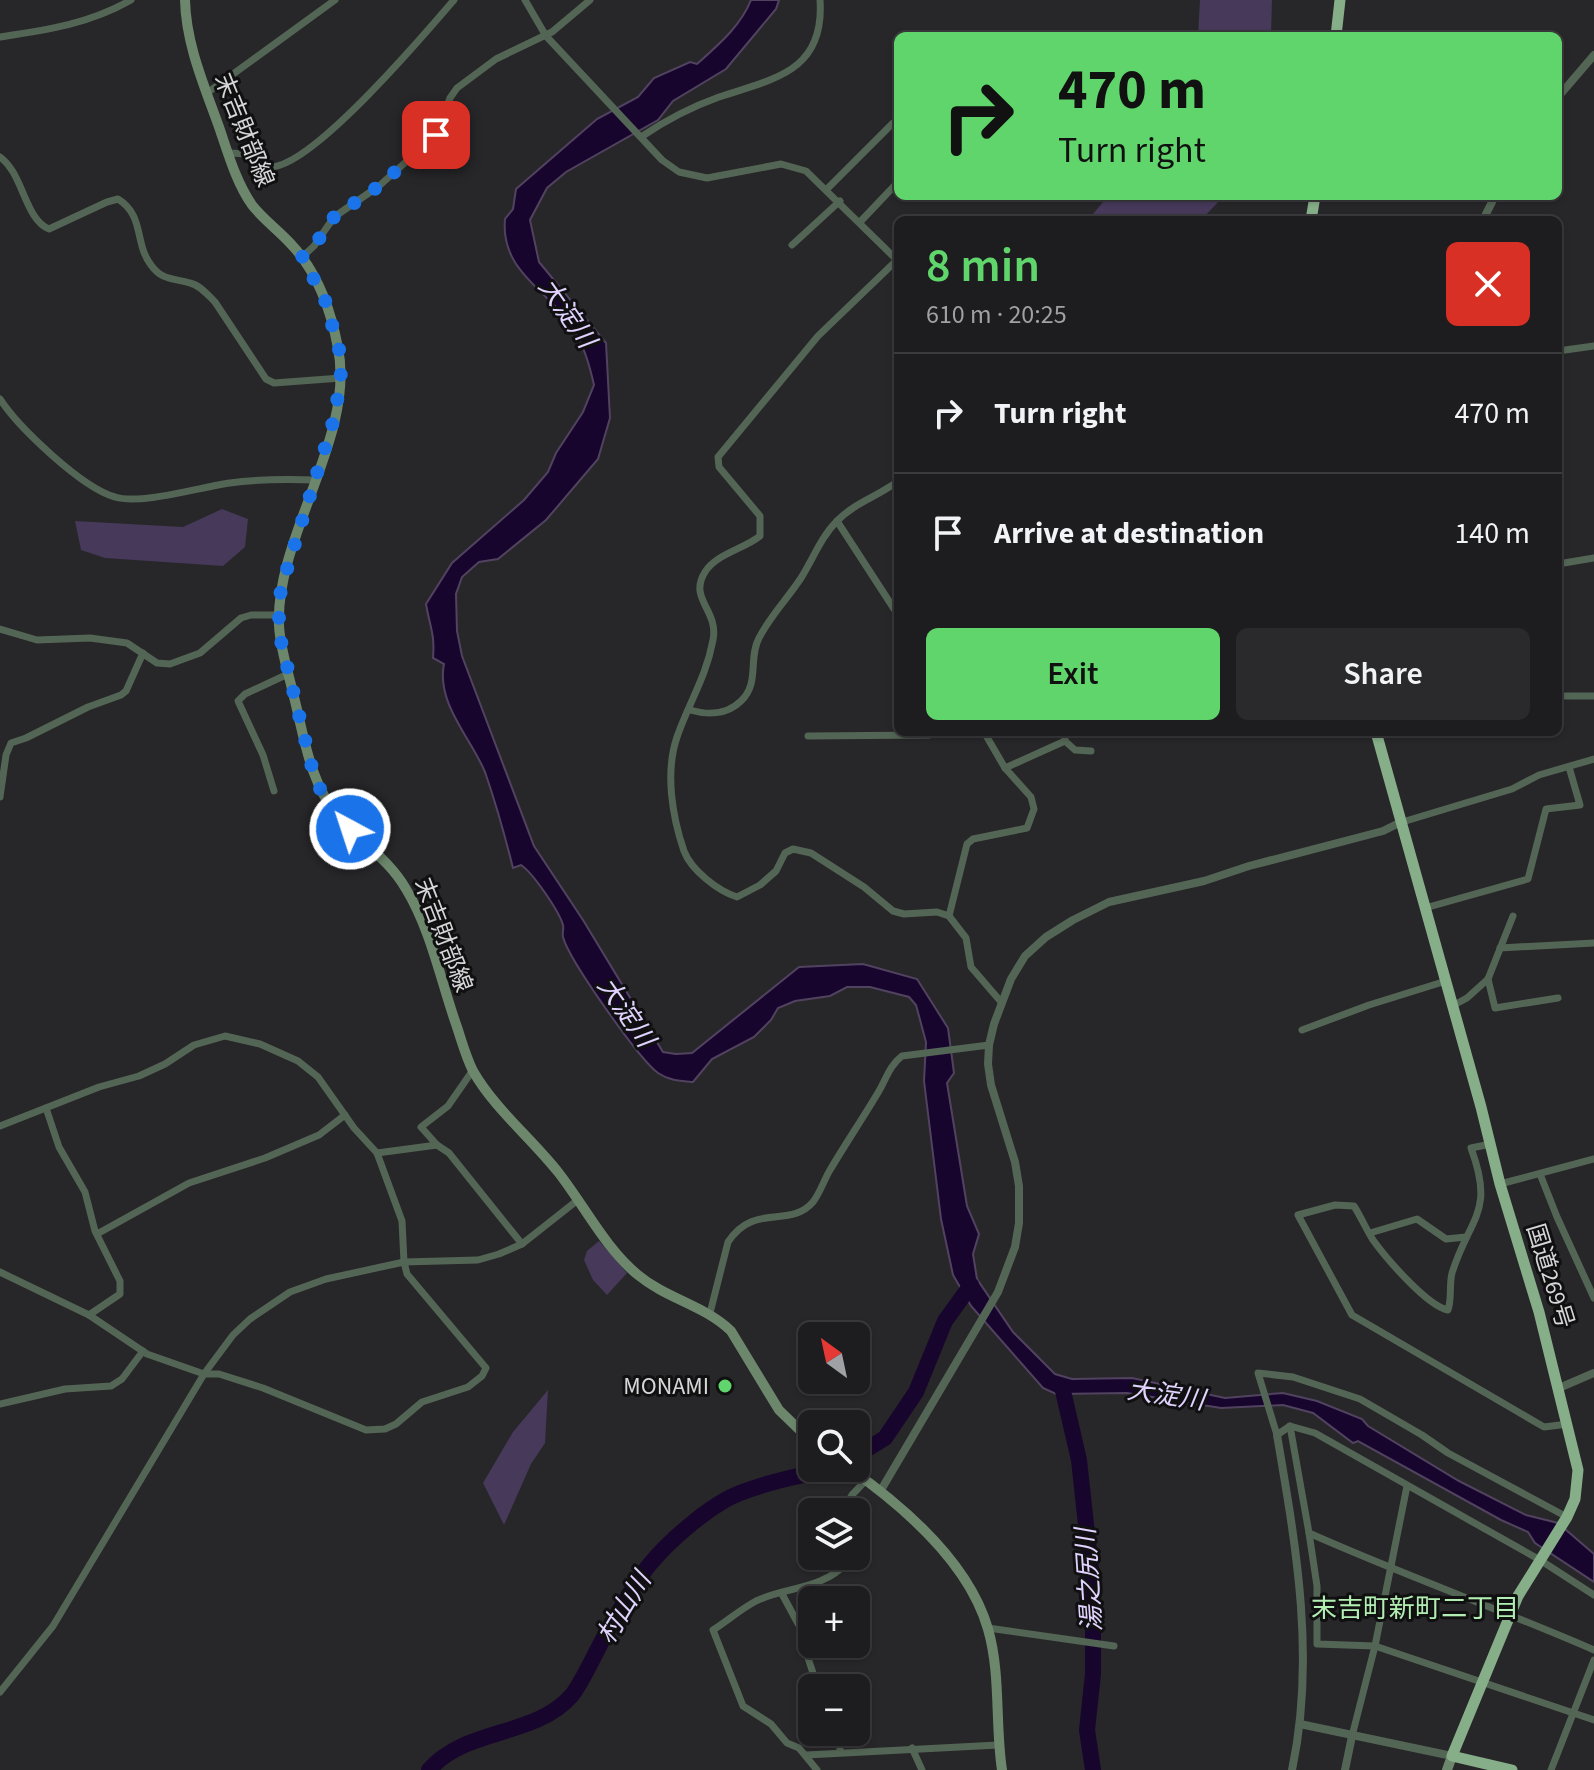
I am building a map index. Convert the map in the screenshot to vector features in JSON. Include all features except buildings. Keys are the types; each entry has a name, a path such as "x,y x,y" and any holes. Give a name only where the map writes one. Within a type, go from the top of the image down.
{"highway":[{"path":"1336,32 1340,0"},
{"name":"国道269号","path":"1377,736 1559,1388 1578,1470 1575,1499 1518,1596 1452,1756"},
{"path":"1452,1756 1512,1770"}],"main road":[{"name":"末吉財部線","path":"185,0 189,41 228,153 254,207 302,257 325,300 339,349 341,378 334,419 283,582 278,615 288,674 311,764 322,794 339,818 388,863 415,905 473,1070 579,1199 610,1245 639,1276 710,1313 731,1331 779,1410 798,1428"},
{"path":"869,1482 916,1520 935,1542 968,1588 988,1628 994,1661 1002,1770"},
{"path":"1447,1770 1452,1756"}],"street":[{"path":"0,37 67,27 114,10 131,0"},
{"path":"207,93 335,0"},
{"path":"228,153 250,154 270,167 310,150 391,72 454,0"},
{"path":"525,0 546,36 662,160 679,172 707,178 781,164 806,171 894,256"},
{"path":"302,257 314,246 334,217 379,186 436,135 457,88 496,59 546,36 590,0"},
{"path":"641,137 683,111 794,70 810,52 821,13 820,0"},
{"path":"1562,92 1594,55"},
{"path":"827,189 894,123"},
{"path":"0,157 16,177 38,222 49,229 107,202 118,199 129,206 149,263 160,275 192,283 204,291 215,302 266,379 274,383 341,378"},
{"path":"860,222 894,186"},
{"path":"792,245 840,201"},
{"path":"894,264 818,336 718,457 719,467 760,516 762,526 760,536 754,541 712,564 699,586 699,595 714,620 714,636 707,670 677,737 670,776 684,853 705,879 723,893 737,897 760,885 776,871 785,853 793,849 811,853 864,887 893,911 904,914 937,912 949,916 966,938 971,967 1002,1003"},
{"path":"1562,350 1594,346"},
{"path":"0,399 10,415 61,461 95,488 114,497 143,498 262,479 315,480"},
{"path":"690,710 717,714 742,701 754,679 756,642 837,521 858,504 883,493 894,484"},
{"path":"837,521 894,609"},
{"path":"1562,563 1594,558"},
{"path":"0,629 37,640 105,639 127,643 157,663 170,664 200,653 241,618 278,615"},
{"path":"0,797 6,755 11,743 121,695 126,691 143,653"},
{"path":"274,791 263,755 238,701 245,694 288,674"},
{"path":"1562,696 1594,696"},
{"path":"808,736 894,735"},
{"path":"949,916 967,844 973,839 1027,828 1034,809 1031,797 1005,768 986,736"},
{"path":"1065,736 1065,741 1075,750 1091,751"},
{"path":"1005,768 1065,741"},
{"path":"881,1490 1010,1266 1019,1223 1019,1186 1015,1162 991,1085 989,1045 1002,1003 1025,956 1073,920 1109,902 1204,881 1383,831 1399,823 1512,789 1539,775 1594,759"},
{"path":"1425,908 1528,879 1546,809 1580,805 1569,767"},
{"path":"1452,1006 1467,998 1488,979 1513,916"},
{"path":"1500,948 1594,943"},
{"path":"1488,979 1495,1008 1558,998"},
{"path":"1302,1030 1446,981"},
{"path":"0,1126 99,1087 139,1076 194,1045 225,1036 260,1044 298,1061 318,1077 377,1153 402,1221 407,1274 486,1368 482,1376 468,1387 429,1398 396,1424 366,1430 263,1388 219,1374 204,1374 143,1351 89,1315 0,1272"},
{"path":"710,1313 728,1242 734,1232 746,1222 759,1218 798,1213 815,1200 823,1181 894,1062 902,1056 989,1045"},
{"path":"473,1070 448,1106 421,1127 449,1153 522,1244"},
{"path":"46,1108 59,1147 85,1192 97,1234 120,1281 120,1294 89,1315"},
{"path":"97,1234 189,1183 265,1158 319,1135 345,1115"},
{"path":"1491,1144 1471,1148 1482,1185 1481,1207 1451,1277 1452,1298 1448,1310 1445,1311 1395,1267 1354,1206 1347,1204 1298,1215 1352,1315 1544,1427 1568,1424"},
{"path":"377,1153 437,1145"},
{"path":"1500,1184 1594,1159"},
{"path":"1540,1174 1594,1298"},
{"path":"0,1692 53,1626 204,1374 233,1335 250,1319 290,1292 326,1279 404,1262 478,1260 522,1244 579,1199"},
{"path":"1370,1233 1417,1219 1439,1237 1454,1240 1466,1237"},
{"path":"0,1404 65,1389 111,1386 122,1379 143,1351"},
{"path":"1292,1770 1300,1724 1303,1670 1301,1582 1277,1433 1258,1373 1293,1377 1360,1399 1566,1519"},
{"path":"1559,1388 1594,1373"},
{"path":"1277,1433 1290,1426 1315,1433 1541,1558 1594,1595"},
{"path":"1290,1426 1317,1586 1317,1644 1375,1646 1594,1720"},
{"path":"850,1498 864,1482"},
{"path":"1345,1770 1375,1646 1407,1486"},
{"path":"1309,1533 1389,1569 1511,1614 1594,1650"},
{"path":"817,1770 799,1748 787,1743 771,1724 743,1706 713,1630 756,1601 807,1587 840,1570"},
{"path":"782,1594 808,1642 805,1649 813,1674"},
{"path":"988,1628 1114,1646"},
{"path":"1551,1770 1594,1660"},
{"path":"1300,1724 1452,1756"},
{"path":"806,1755 998,1745"},
{"path":"840,1746 840,1752"},
{"path":"912,1748 922,1770"}],"shaded area":[{"path":"1200,0 1272,0 1271,32 1198,32"},
{"path":"1105,200 1220,200 1205,216 1091,216"},
{"path":"222,509 248,519 245,547 223,566 105,558 81,550 75,521 183,527"},
{"path":"599,1241 627,1273 607,1295 593,1280 584,1260 587,1251"},
{"path":"548,1390 545,1443 531,1464 504,1525 483,1483 513,1432"}],"water":[{"name":"大淀川","path":"751,0 779,0 776,9 726,69 673,101 658,120 566,172 547,188 530,220 539,262 606,343 610,418 598,459 546,520 498,559 479,562 462,577 456,594 457,631 462,656 534,846 663,1052 692,1053 799,967 863,964 917,979 948,1028 954,1073 947,1083 967,1206 979,1234 973,1254 977,1279 1013,1332 1055,1374 1072,1379 1132,1378 1225,1398 1283,1393 1317,1401 1362,1419 1368,1426 1459,1481 1526,1515 1558,1523 1594,1554 1594,1582 1535,1543 1528,1532 1358,1441 1353,1443 1313,1413 1283,1405 1221,1408 1127,1393 1056,1394 1043,1388 971,1306 953,1275 941,1219 924,1081 926,1042 916,1005 909,997 870,987 847,987 830,996 795,1001 778,1008 754,1037 712,1059 693,1082 671,1079 649,1064 591,986 568,949 561,919 539,884 521,865 513,868 485,772 445,693 444,664 433,658 433,636 426,604 452,563 524,500 548,472 556,453 583,412 594,385 575,332 519,268 511,254 505,219 513,209 516,189 597,119 638,97 654,78 690,62 697,64 735,27"}],"waterway":[{"name":"村山川","path":"870,1447 885,1438 916,1392 945,1321 971,1285"},
{"name":"湯之尻川","path":"1063,1391 1079,1460 1093,1589 1093,1674 1087,1730 1093,1770"},
{"name":"村山川","path":"429,1770 444,1756 462,1746 539,1719 557,1709 572,1695 629,1594 668,1544 729,1498 798,1476"}],"place":[{"name":"MONAMI","path":"725,1386"}],"district":[{"name":"末吉町新町二丁目","path":"1415,1608"}],"route":[{"path":"350,829 322,794 317,782 279,633 279,600 283,582 334,419 341,378 339,349 325,300 302,257 314,246 334,217 379,186 436,135"}]}
